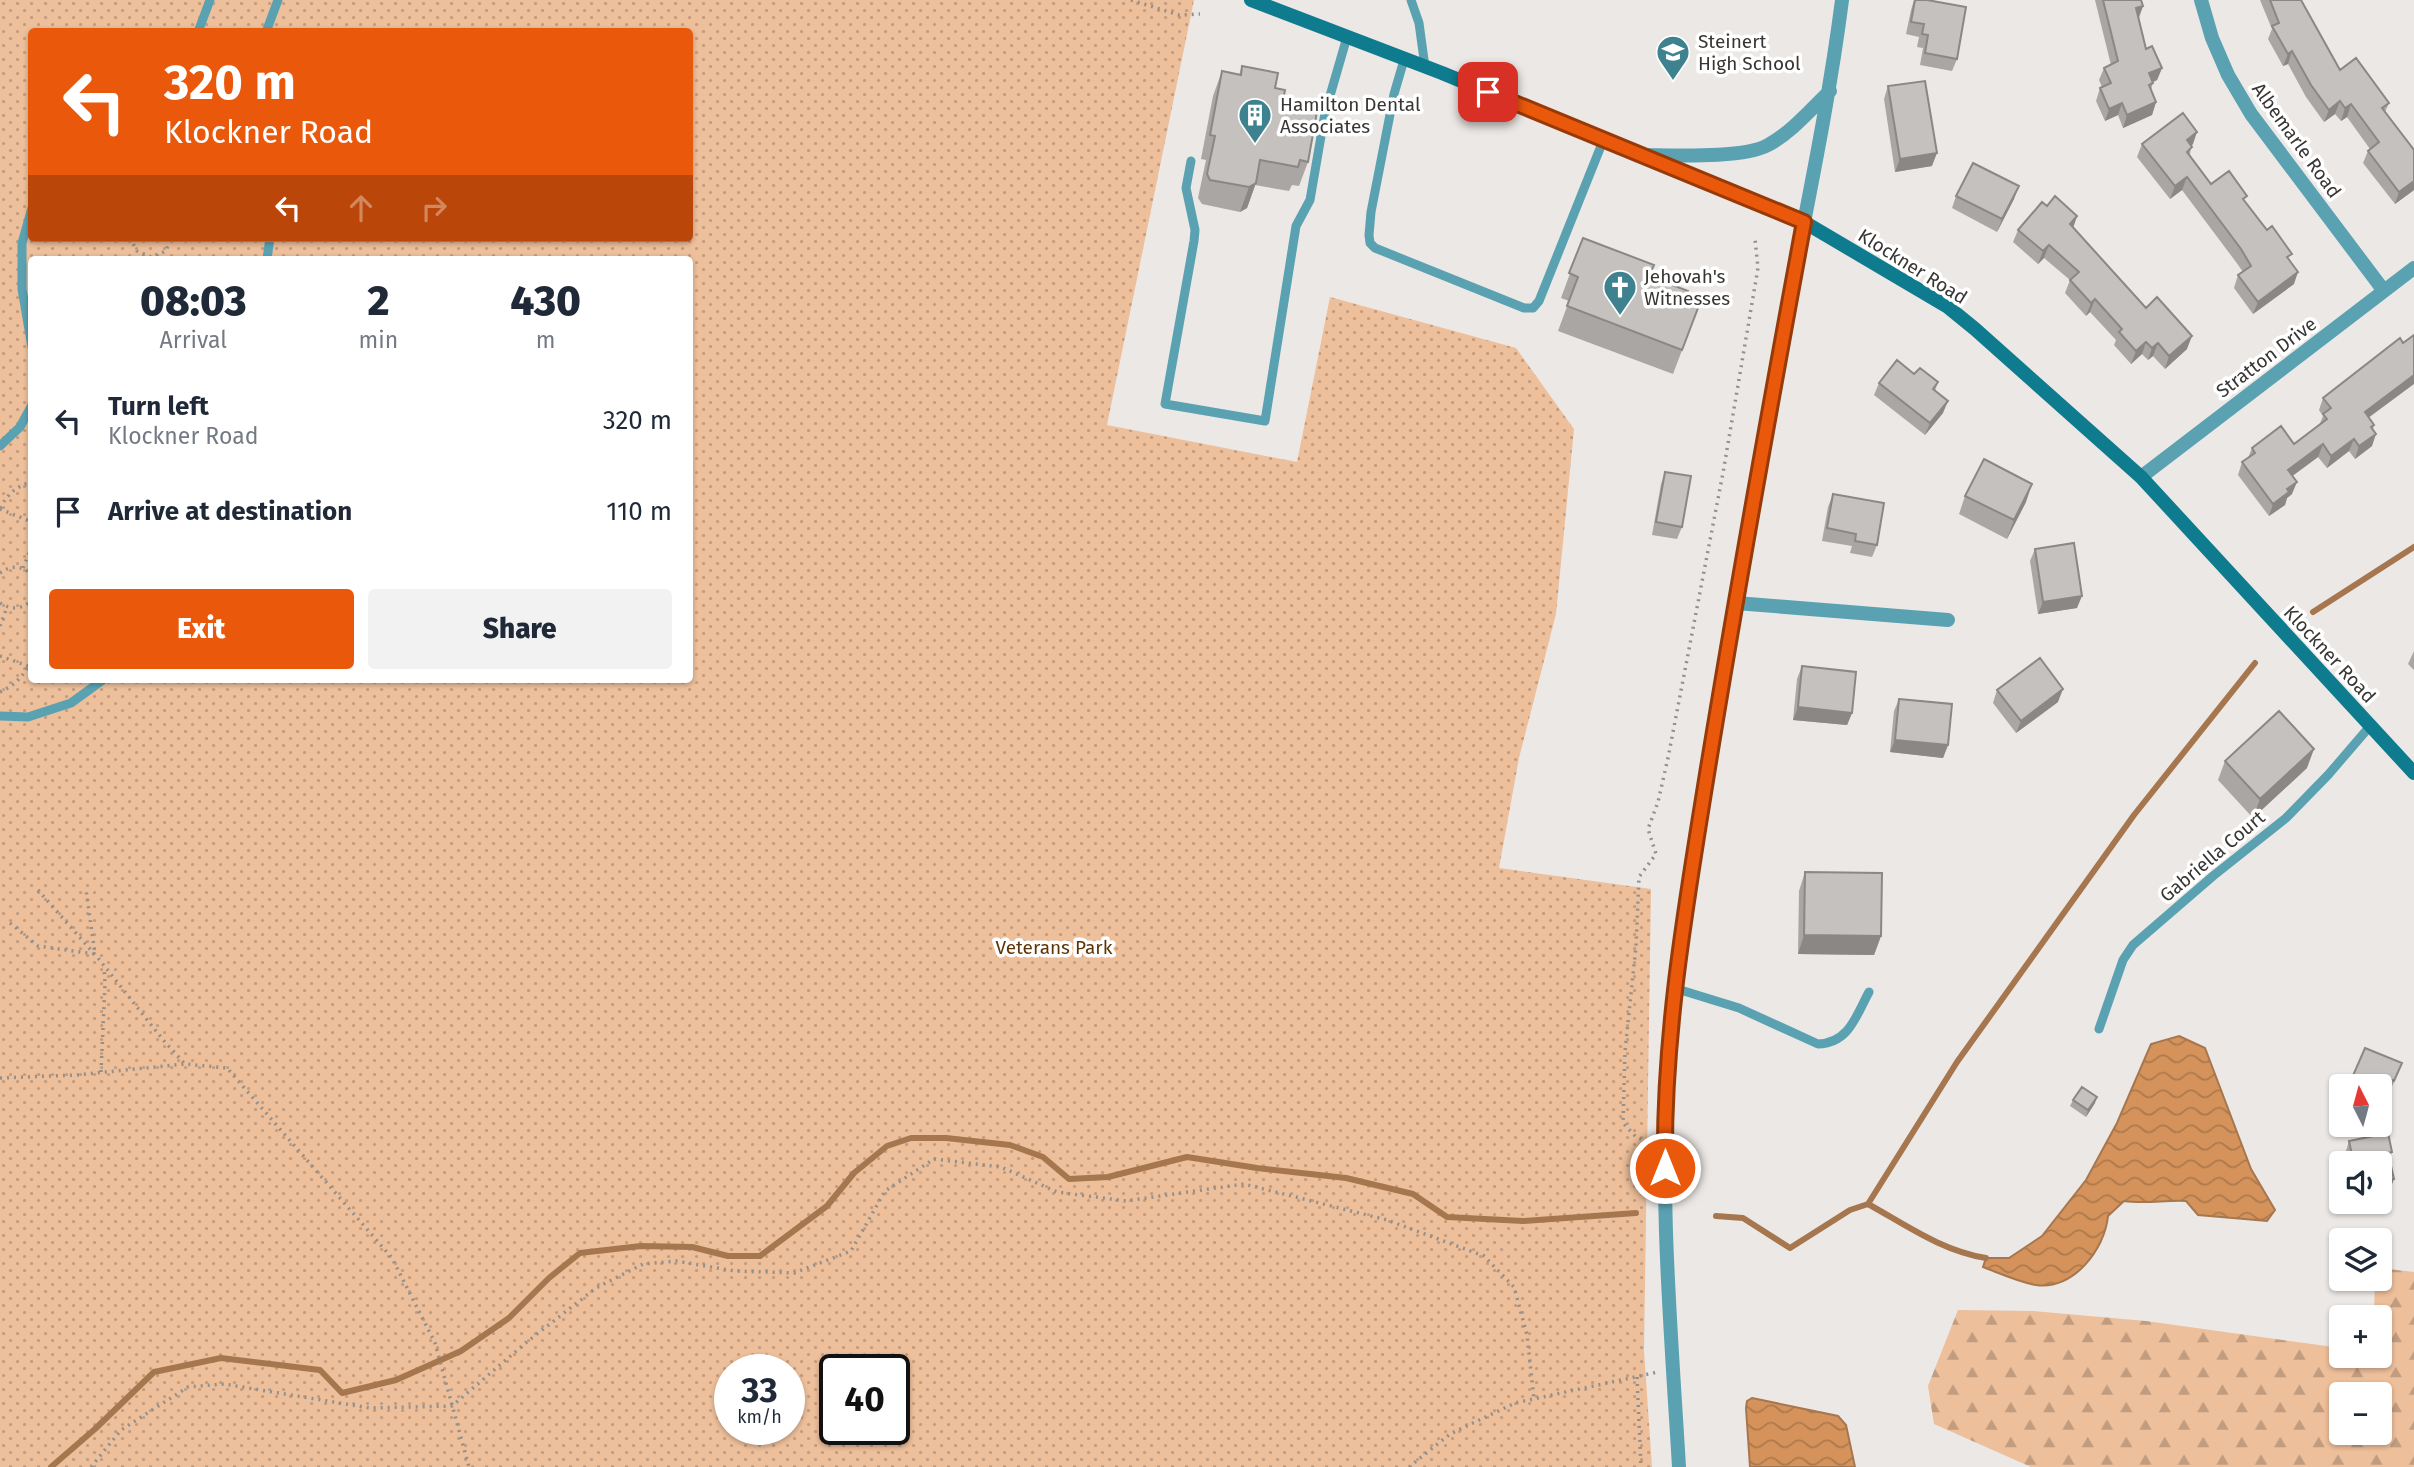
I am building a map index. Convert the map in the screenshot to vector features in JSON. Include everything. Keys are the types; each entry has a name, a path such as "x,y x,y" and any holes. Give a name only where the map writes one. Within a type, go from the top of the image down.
{"main road":[{"name":"Klockner Road","path":"1251,0 1425,67 1804,222 1948,307 2141,477 2414,773"}],"street":[{"path":"1679,1467 1665,1221 1664,1142 1674,988 1736,603 1830,91 1842,0"},
{"name":"Albemarle Road","path":"2201,0 2212,37 2228,75 2251,114 2384,291"},
{"path":"1637,155 1720,155 1766,147 1787,133 1830,91"},
{"name":"Stratton Drive","path":"2141,477 2414,268"},
{"path":"1736,603 1948,620"}],"lane":[{"path":"200,28 210,0"},
{"path":"268,28 278,0"},
{"path":"1411,0 1419,23 1425,67"},
{"path":"1191,160 1186,188 1195,230 1194,241 1165,404 1265,421 1296,226 1310,200 1325,113 1348,37"},
{"path":"1404,60 1394,94 1369,235 1370,243 1375,248 1524,309 1534,308 1539,301 1603,141"},
{"path":"28,222 22,243 22,289 28,324"},
{"path":"0,446 20,427 28,412"},
{"path":"0,716 28,717 71,703 98,683"},
{"name":"Gabriella Court","path":"2099,1029 2123,960 2133,945 2286,818 2371,725"},
{"path":"1674,988 1739,1008 1818,1044 1833,1044 1848,1031 1869,992"}],"path":[{"path":"1131,0 1179,15 1200,14"},
{"path":"1664,1142 1637,1138 1623,1123 1625,1051 1636,946 1639,877 1656,854 1648,829 1658,802 1668,758 1723,473 1758,268 1755,239"},
{"path":"132,242 142,256"},
{"path":"151,256 166,251 169,242"},
{"path":"28,484 16,488 6,497 0,509 28,520"},
{"path":"23,568 28,555"},
{"path":"0,573 15,566 28,572"},
{"path":"0,603 7,607 23,607 28,603"},
{"path":"0,626 7,607"},
{"path":"0,656 28,667 22,678 12,687 0,692"},
{"path":"38,890 95,954 185,1064"},
{"path":"86,890 95,954"},
{"path":"10,923 38,946 95,954"},
{"path":"102,1072 104,965"},
{"path":"0,1078 23,1079 185,1064 227,1068 392,1258 435,1343 469,1467"},
{"path":"91,1467 121,1430 188,1387 224,1384 370,1408 452,1406 528,1341 596,1288 643,1264 676,1261 735,1270 794,1273 851,1251 885,1191 934,1159 1001,1167 1057,1192 1126,1201 1244,1184 1387,1220 1484,1256 1514,1287 1527,1335 1534,1399"},
{"path":"1409,1467 1450,1434 1515,1403 1674,1369"},
{"path":"1637,1377 1641,1467"}],"green space":[{"name":"Veterans Park","path":"0,0 1194,0 1107,425 1297,462 1330,297 1516,348 1574,429 1556,614 1519,758 1499,868 1651,889 1644,1351 1652,1467 0,1467"},
{"path":"2392,1269 2414,1272 2414,1467 2031,1467 1934,1424 1928,1386 1958,1310 2033,1311 2146,1321 2329,1346 2329,1368 2392,1368 2392,1305 2374,1305 2375,1291 2392,1291"}],"water":[{"path":"2179,1036 2205,1048 2251,1169 2275,1210 2267,1221 2198,1215 2186,1201 2124,1201 2108,1216 2106,1229 2094,1254 2074,1275 2062,1281 2050,1285 2036,1285 1983,1267 1986,1258 2009,1258 2042,1236 2086,1180 2117,1123 2151,1044"},
{"path":"1752,1398 1838,1416 1846,1425 1855,1467 1750,1467 1746,1408 1747,1401"}],"building":[{"path":"1915,0 1966,7 1957,59 1925,53 1928,35 1922,34 1924,24 1911,22"},
{"path":"2103,0 2141,0 2143,6 2136,8 2146,49 2152,46 2162,68 2149,73 2153,83 2149,85 2156,102 2127,115 2122,103 2109,109 2100,88 2111,83 2104,68 2118,61"},
{"path":"2270,0 2301,0 2340,70 2356,58 2389,103 2382,108 2414,150 2414,181 2399,192 2368,151 2379,142 2351,104 2345,108 2340,101 2329,110 2292,51 2288,54 2272,26 2279,23"},
{"name":"Hamilton Dental Associates","path":"1242,66 1278,73 1275,88 1285,90 1283,100 1318,106 1308,162 1300,160 1298,167 1260,160 1256,183 1249,187 1210,180 1207,174 1215,136 1210,135 1222,71 1241,75"},
{"path":"1925,81 1937,153 1900,159 1888,86"},
{"path":"2183,113 2197,132 2187,140 2192,147 2187,152 2211,184 2229,171 2247,196 2243,199 2267,230 2272,226 2292,254 2287,257 2298,272 2258,302 2238,275 2251,266 2241,249 2187,177 2175,186 2142,144"},
{"path":"1973,163 2019,186 2002,219 1956,196"},
{"path":"2055,196 2077,216 2070,224 2146,308 2157,297 2192,336 2169,356 2158,343 2152,348 2146,342 2136,351 2119,332 2122,329 2095,299 2091,303 2070,280 2079,272 2049,245 2043,251 2018,230 2042,202 2047,206"},
{"path":"1583,238 1654,265 1649,276 1688,291 1686,295 1701,300 1682,350 1567,306 1578,277 1569,273"},
{"path":"2414,335 2414,375 2365,412 2374,425 2371,427 2376,434 2359,446 2354,439 2331,456 2323,444 2288,470 2297,482 2273,504 2242,462 2255,453 2252,448 2281,426 2294,444 2327,419 2323,414 2331,408 2323,398 2400,338 2403,343"},
{"path":"1897,360 1914,374 1920,368 1938,382 1933,389 1948,401 1930,423 1879,383"},
{"path":"1984,459 2032,484 2014,520 1965,496"},
{"path":"1665,472 1691,476 1682,527 1656,522"},
{"path":"1833,494 1884,503 1877,545 1855,541 1856,534 1827,528"},
{"path":"2074,543 2082,596 2043,602 2035,549"},
{"path":"2040,658 2063,689 2021,721 1997,690"},
{"path":"1802,666 1856,672 1852,713 1798,707"},
{"path":"1899,699 1952,704 1948,745 1895,740"},
{"path":"2279,711 2314,749 2260,799 2225,761"},
{"path":"1805,872 1882,873 1881,936 1804,935"},
{"path":"2365,1048 2402,1063 2394,1081 2392,1074 2354,1074"},
{"path":"2082,1087 2097,1097 2088,1110 2073,1100"},
{"path":"2389,1138 2392,1151 2351,1151 2349,1141"}],"waterway":[{"path":"2313,612 2414,547"},
{"path":"1868,1204 1957,1062 2134,815 2255,663"},
{"path":"51,1467 154,1372 221,1358 320,1370 342,1393 396,1380 461,1351 509,1318 549,1278 580,1253 641,1246 692,1247 728,1256 760,1256 827,1206 854,1173 887,1146 911,1138 946,1138 1010,1145 1043,1157 1069,1179 1108,1177 1187,1157 1346,1178 1413,1194 1447,1217 1523,1221 1636,1213"},
{"path":"1716,1216 1743,1218 1790,1248 1850,1210 1868,1204 1954,1250 1986,1258"}],"place":[{"name":"Steinert High School","path":"1673,82"},
{"name":"Hamilton Dental Associates","path":"1255,145"},
{"name":"Jehovah's Witnesses","path":"1620,317"}],"route":[{"path":"1488,92 1804,222 1720,692 1684,913 1668,1056 1665,1168"}]}
